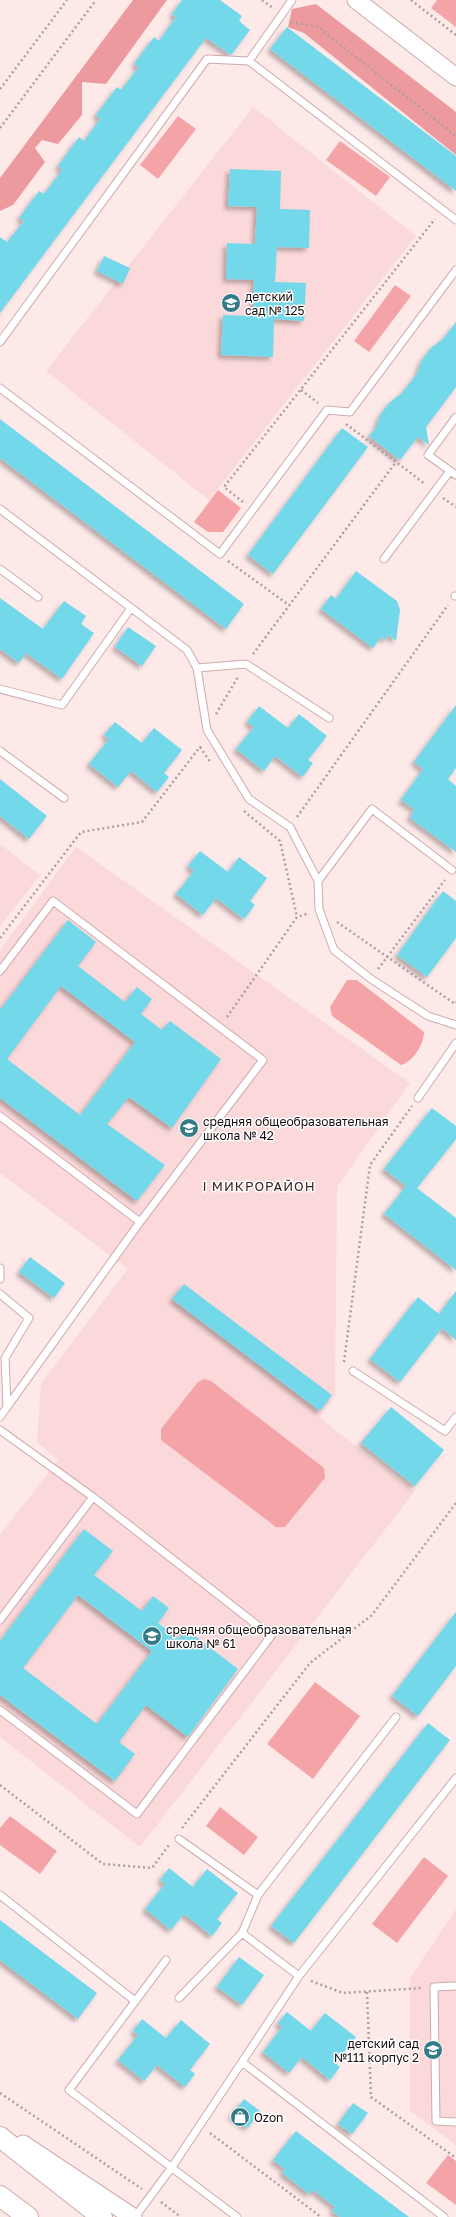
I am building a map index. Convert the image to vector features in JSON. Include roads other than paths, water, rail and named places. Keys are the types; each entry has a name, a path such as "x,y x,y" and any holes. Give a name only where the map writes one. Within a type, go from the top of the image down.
{"main road":[{"path":"0,2137 102,2217"},
{"path":"0,2196 28,2217"}],"street":[{"path":"356,0 456,77"},
{"path":"0,2129 134,2217"},
{"path":"0,2196 17,2217"}],"lane":[{"path":"249,61 292,0"},
{"path":"0,342 208,59 249,61 456,220"},
{"path":"0,388 220,554 327,410 350,412 456,270"},
{"path":"384,559 435,492 453,473 428,455 456,417"},
{"path":"0,509 186,650 197,668 207,730 249,800 290,827 318,881 319,909 334,950 371,979 428,1016 456,1025"},
{"path":"0,569 38,597"},
{"path":"0,689 62,705 131,608"},
{"path":"197,668 246,664 329,718"},
{"path":"0,751 64,798"},
{"path":"318,881 372,809 452,870"},
{"path":"0,971 53,901 263,1060 140,1222 0,1417"},
{"path":"418,1098 456,1043"},
{"path":"0,1116 140,1222"},
{"path":"0,1268 0,1279"},
{"path":"0,1294 29,1318 6,1358 7,1407"},
{"path":"353,1371 445,1431 456,1417"},
{"path":"0,1430 92,1498 271,1636 137,1814 0,1710"},
{"path":"0,1620 92,1498"},
{"path":"179,1998 242,1933 258,1896 396,1717"},
{"path":"134,2217 172,2167 299,1976 456,1778"},
{"path":"176,1840 258,1896"},
{"path":"0,1896 135,2001"},
{"path":"242,1933 299,1976"},
{"path":"166,1960 69,2090 237,2217"},
{"path":"456,1986 434,1986 436,2121 456,2122"},
{"path":"242,2062 444,2217"}],"place":[{"name":"детский сад № 125","path":"231,303"},
{"name":"средняя общеобразовательная школа № 42","path":"189,1128"},
{"name":"средняя общеобразовательная школа № 61","path":"152,1636"},
{"name":"детский сад №111 корпус 2","path":"433,2050"},
{"name":"Ozon","path":"240,2117"}],"district":[{"name":"I МИКРОРАЙОН","path":"259,1186"}]}
